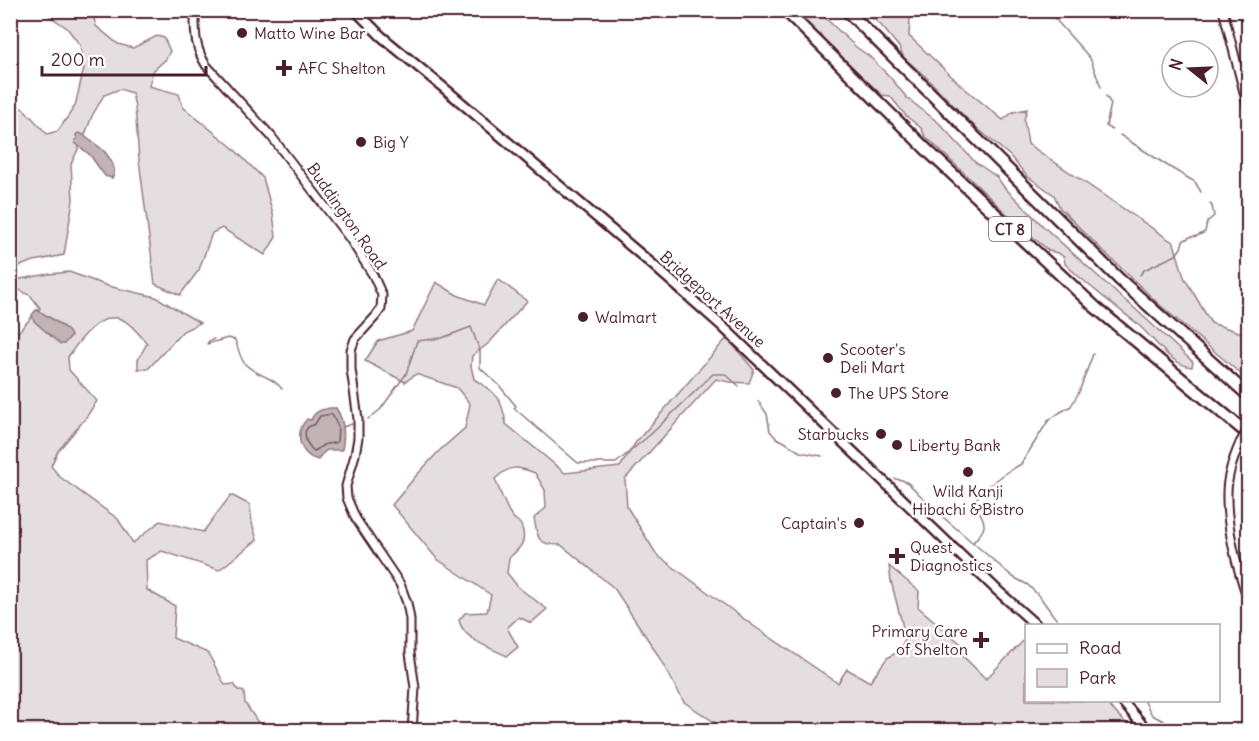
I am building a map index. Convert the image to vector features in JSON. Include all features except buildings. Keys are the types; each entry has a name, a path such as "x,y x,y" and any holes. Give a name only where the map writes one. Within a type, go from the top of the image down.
{"highway":[{"name":"CT 8","path":"785,10 929,152 1095,308 1248,431"},
{"name":"CT 8","path":"846,10 1119,279 1248,395"}],"main road":[{"name":"Bridgeport Avenue","path":"355,10 381,36 722,326 990,584 1035,624"},
{"path":"1122,702 1147,730"}],"street":[{"name":"Buddington Road","path":"195,10 196,42 201,57 272,136 350,239 382,295 381,309 355,339 351,350 358,438 346,486 351,510 400,584 408,603 410,653 415,687 412,730"},
{"path":"1223,10 1248,108"},
{"path":"1248,431 1240,443 1231,470 1227,494 1232,541 1248,599"}],"green space":[{"path":"29,11 92,11 96,26 118,44 133,48 157,36 164,38 170,51 166,59 153,71 149,86 179,94 183,107 232,147 263,178 273,214 276,237 265,255 222,228 212,233 199,270 180,295 155,284 139,160 135,107 132,93 120,89 104,95 71,164 73,200 64,255 34,261 11,269 10,111 23,108 47,134 58,131 75,106 84,68 80,45 67,28 45,13"},
{"path":"795,11 818,11 856,47 869,56 907,98 939,123 975,162 997,177 1045,228 1193,362 1192,367 1168,355 1141,327 1065,264 1064,257 1049,251 1007,214 925,136 921,128 906,116 890,96 882,95"},
{"path":"861,11 913,11 910,17 909,36 963,87 1003,120 1013,112 1027,109 1024,120 1028,144 1174,243 1184,277 1211,323 1242,333 1248,339 1248,380 1161,306 1101,249 1060,208 1054,195 1027,176 1010,156 970,122 904,58 899,47 880,24"},
{"path":"69,272 108,286 156,297 200,323 183,331 148,369 138,369 138,360 147,343 126,322 115,318 107,319 91,329 68,357 69,370 97,401 58,451 51,466 60,477 118,519 133,543 160,521 203,532 231,495 250,505 257,540 219,570 162,551 146,560 147,590 175,606 173,638 208,653 225,685 234,684 238,690 244,692 245,703 259,724 266,730 11,730 10,341 40,308 31,296 12,286 15,280"},
{"path":"498,279 527,301 489,343 472,356 471,366 474,379 497,397 506,424 565,473 620,467 636,442 726,339 733,345 754,370 749,383 716,379 625,479 627,507 657,555 755,627 838,683 847,669 870,682 887,658 896,653 906,639 889,566 919,591 918,607 967,649 963,656 986,679 1025,639 1025,702 1105,702 1133,730 726,730 684,702 656,652 614,588 561,545 547,544 540,539 534,518 546,508 545,490 535,473 518,468 509,469 495,479 504,502 512,516 521,525 524,536 522,544 509,558 507,573 519,588 547,609 531,623 519,617 507,628 518,647 507,656 472,638 466,633 459,620 465,613 487,612 491,595 437,559 392,505 439,451 465,428 470,404 457,388 416,374 405,382 365,361 378,341 412,331 436,282 457,295 484,305"}],"water":[{"path":"78,133 107,154 114,169 112,178 105,176 90,155 75,143"},
{"path":"36,310 53,319 69,332 71,336 64,344 60,344 34,321 32,315"},
{"path":"336,408 343,423 342,450 327,450 318,460 303,449 300,443 301,431 307,419 311,420 318,411"}],"waterway":[{"path":"1047,10 1090,58 1101,87"},
{"path":"1106,96 1111,104 1106,126 1112,130"},
{"path":"1120,135 1195,182 1201,192"},
{"path":"1140,275 1144,270 1176,255 1183,241 1205,232 1207,222 1214,216 1210,203"},
{"path":"368,419 380,410 406,374 417,341 442,338 471,327 480,351 480,368 498,384 516,406 514,408 578,463 616,463 651,434 713,374 725,374 739,386"},
{"path":"214,339 207,344 228,338 235,340 245,364 282,389"},
{"path":"973,543 984,526 983,518 977,507 979,493 1021,464 1048,421 1071,406 1079,392 1093,354"},
{"path":"758,401 767,414 770,431 776,438 800,452 822,456"},
{"path":"343,427 352,424"},
{"path":"895,479 908,483 937,512 1013,577 1028,585 1060,624"},
{"path":"1145,702 1152,715 1181,730 1193,730"}],"place":[{"name":"Matto Wine Bar","path":"242,33"},
{"name":"AFC Shelton","path":"284,68"},
{"name":"Big Y","path":"361,142"},
{"name":"Walmart","path":"583,317"},
{"name":"Scooter's Deli Mart","path":"828,358"},
{"name":"The UPS Store","path":"836,393"},
{"name":"Starbucks","path":"881,434"},
{"name":"Liberty Bank","path":"897,445"},
{"name":"Wild Kanji Hibachi &Bistro","path":"968,472"},
{"name":"Captain's","path":"859,523"},
{"name":"Quest Diagnostics","path":"897,556"},
{"name":"Primary Care of Shelton","path":"981,640"}]}
